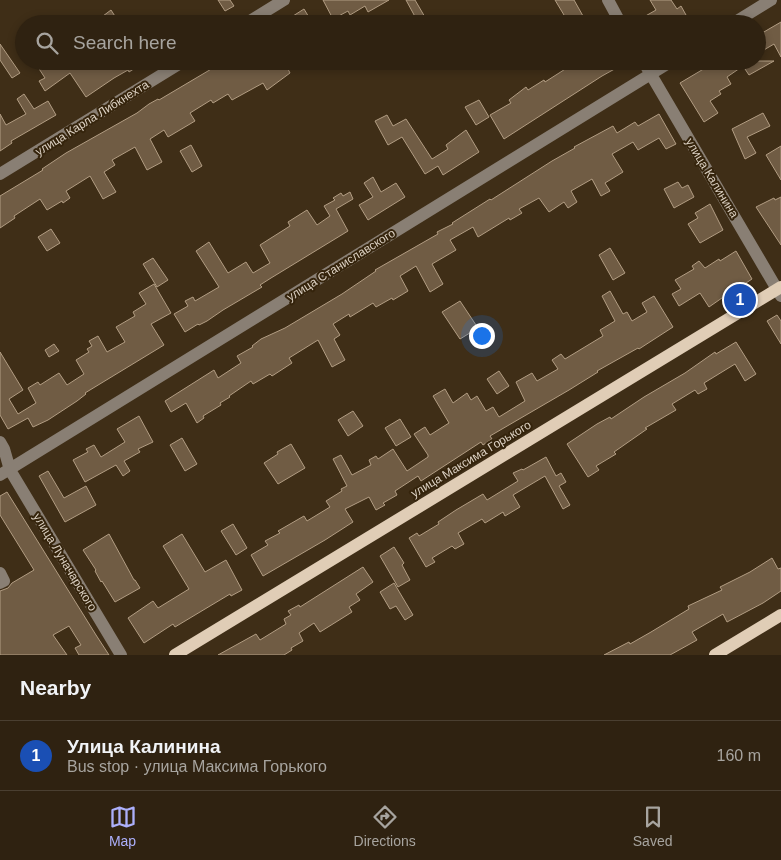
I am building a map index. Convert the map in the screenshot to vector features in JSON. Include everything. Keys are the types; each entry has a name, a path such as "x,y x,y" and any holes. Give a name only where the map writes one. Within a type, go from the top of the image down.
{"main road":[{"name":"улица Максима Горького","path":"175,655 780,291"},
{"path":"715,655 781,615"}],"street":[{"path":"260,15 284,0"},
{"path":"608,0 617,15"},
{"path":"747,15 771,0"},
{"name":"улица Карла Либкнехта","path":"0,174 169,70"},
{"name":"улица Калинина","path":"649,70 780,291"},
{"name":"улица Станиславского","path":"5,472 657,70"},
{"name":"улица Луначарского","path":"0,442 4,449 5,472 121,655"},
{"path":"0,574 4,581 0,583"}],"building":[{"path":"218,0 230,0 234,6 225,11"},
{"path":"323,0 389,0 368,12 365,6 350,15 348,11 340,15 331,15"},
{"path":"406,0 415,0 424,15 414,15"},
{"path":"555,0 574,0 582,15 564,15"},
{"path":"650,0 671,0 677,9 681,6 686,15 647,15 656,10"},
{"path":"304,9 308,15 295,15"},
{"path":"111,10 114,15 104,15"},
{"path":"781,22 781,57 774,44 766,49 766,31"},
{"path":"0,44 15,66 15,70 18,70 20,73 12,78 0,60"},
{"path":"766,61 774,61 766,65"},
{"path":"40,70 128,70 86,97 70,73 45,91 39,81 45,78"},
{"path":"210,70 288,70 290,73 267,90 263,83 232,100 228,94 213,103 211,100 190,113 195,121 168,137 164,130 150,139 162,162 147,170 135,147 112,160 115,165 104,172 116,192 103,199 90,176 66,191 70,198 63,203 62,201 47,210 40,199 0,228 0,196 43,170 66,153"},
{"path":"564,70 613,70 504,139 490,115 511,103 509,100 526,87 528,90 544,80 545,82"},
{"path":"702,70 737,70 727,77 731,84 719,91 721,94 710,101 718,113 704,122 680,83"},
{"path":"746,70 758,70 749,75"},
{"path":"24,94 34,109 48,101 56,115 11,141 12,143 0,151 0,114 6,125 26,114 17,99"},
{"path":"479,100 489,117 476,125 465,107"},
{"path":"763,113 770,126 747,137 756,153 745,159 732,129"},
{"path":"659,114 676,144 666,149 659,138 638,150 633,142 612,154 623,172 605,183 610,191 601,196 592,179 571,191 577,202 568,208 564,202 549,212 539,198 519,209 522,213 510,220 509,218 478,237 473,227 450,240 456,250 432,264 443,284 430,292 416,266 400,276 408,291 376,307 373,303 350,317 349,314 333,324 340,335 334,339 345,360 332,367 318,340 289,358 292,363 272,376 270,374 253,384 251,381 220,403 221,405 203,416 204,418 197,423 186,403 171,412 165,401 214,370 218,378 241,363 237,356 253,347 261,339 285,328 342,294 375,270 438,234 437,232 453,224 574,147 613,126 617,133 635,122 638,126"},
{"path":"387,115 393,126 406,119 432,159 448,149 446,145 466,130 479,152 443,175 438,166 425,174 402,137 388,145 375,121"},
{"path":"191,145 202,166 192,172 180,151"},
{"path":"781,146 781,180 766,155"},
{"path":"373,177 381,192 396,183 405,197 368,220 359,205 373,197 364,183"},
{"path":"678,182 682,188 688,185 694,197 674,208 664,189"},
{"path":"350,192 353,199 336,209 348,231 260,285 262,287 207,321 185,332 174,314 188,306 185,301 193,297 195,301 219,287 196,251 209,242 228,273 246,262 253,273 270,263 260,245 290,226 288,222 307,210 317,225 330,216 324,206 335,200 333,198 341,193 343,196"},
{"path":"781,197 781,245 756,207 774,198 775,200"},
{"path":"710,204 723,230 700,243 688,224 698,218 695,213"},
{"path":"51,229 60,243 47,251 38,237"},
{"path":"610,248 625,273 613,280 599,255"},
{"path":"736,251 752,279 709,307 700,293 679,306 672,294 681,289 675,280 694,269 692,266 699,261 705,268"},
{"path":"153,258 168,280 157,287 143,264"},
{"path":"154,284 171,313 151,324 164,345 85,393 77,401 48,420 33,427 28,418 8,429 0,415 0,352 23,390 9,399 18,414 36,403 28,388 38,382 40,385 59,373 67,385 84,374 76,360 89,352 87,349 92,346 89,341 98,336 107,352 125,342 116,327 135,316 133,312 146,304 139,293"},
{"path":"610,291 623,314 627,312 632,321 647,312 642,303 654,296 673,327 639,349 597,371 569,390 490,436 492,439 483,445 481,442 421,481 418,476 395,491 397,495 383,503 385,505 376,510 369,497 345,509 353,522 263,576 251,555 268,545 265,541 280,533 278,531 304,516 307,521 330,507 326,501 347,486 333,459 341,455 352,475 371,465 369,460 376,456 378,459 393,449 407,471 428,457 414,434 425,427 430,435 449,423 433,396 445,389 453,403 467,393 471,400 477,396 486,411 493,407 499,417 525,401 516,382 532,373 537,381 558,369 552,360 561,354 565,359 603,336 600,330 615,321 602,296"},
{"path":"460,301 478,328 460,339 442,312"},
{"path":"777,315 781,321 781,344 767,321"},
{"path":"736,342 756,374 745,381 735,364 704,383 707,389 698,394 695,390 672,404 676,410 645,428 647,429 614,452 616,454 596,466 599,470 588,477 567,444 597,424 610,417 611,419 685,373 715,352 716,354"},
{"path":"54,344 59,351 49,357 45,350"},
{"path":"499,371 509,386 497,394 487,379"},
{"path":"353,411 363,426 348,436 338,420"},
{"path":"139,416 153,442 138,449 140,452 124,461 130,471 123,476 116,465 85,482 73,460 88,452 86,449 94,445 101,457 125,442 117,429"},
{"path":"400,419 411,437 396,446 385,428"},
{"path":"182,438 197,464 185,471 170,445"},
{"path":"291,444 305,468 278,484 264,463 278,454 277,452"},
{"path":"546,457 556,476 561,473 566,482 559,486 570,505 563,509 545,476 513,495 520,507 505,516 503,512 485,523 482,519 458,533 464,544 455,549 452,546 432,558 435,562 426,567 409,538 417,533 419,536 483,494 487,500 518,481 513,473 523,470"},
{"path":"48,471 64,498 86,486 96,505 65,522 39,476"},
{"path":"7,492 109,655 79,655 75,648 81,645 69,626 53,635 67,655 0,655 0,591 8,588 12,583 34,570 0,515 0,496"},
{"path":"233,524 247,548 236,555 221,531"},
{"path":"109,534 140,588 115,602 83,550"},
{"path":"182,534 205,572 226,560 242,590 231,596 230,594 175,627 173,624 144,643 128,618 153,601 158,608 189,589 163,546"},
{"path":"394,547 404,563 402,565 410,580 398,587 380,556"},
{"path":"772,558 778,569 781,568 781,591 763,603 727,622 723,614 692,632 697,640 670,655 604,655 629,642 630,644 651,632 689,609 688,606 722,590 720,587 750,572"},
{"path":"363,567 373,582 356,594 360,600 349,607 352,612 320,632 314,623 299,633 303,641 284,655 218,655 256,634 260,640 286,624 284,619 291,615 288,611 299,605 300,607"},
{"path":"394,583 413,615 405,620 396,606 390,609 380,592"}],"place":[{"name":"Улица Калинина","path":"740,300"}]}
